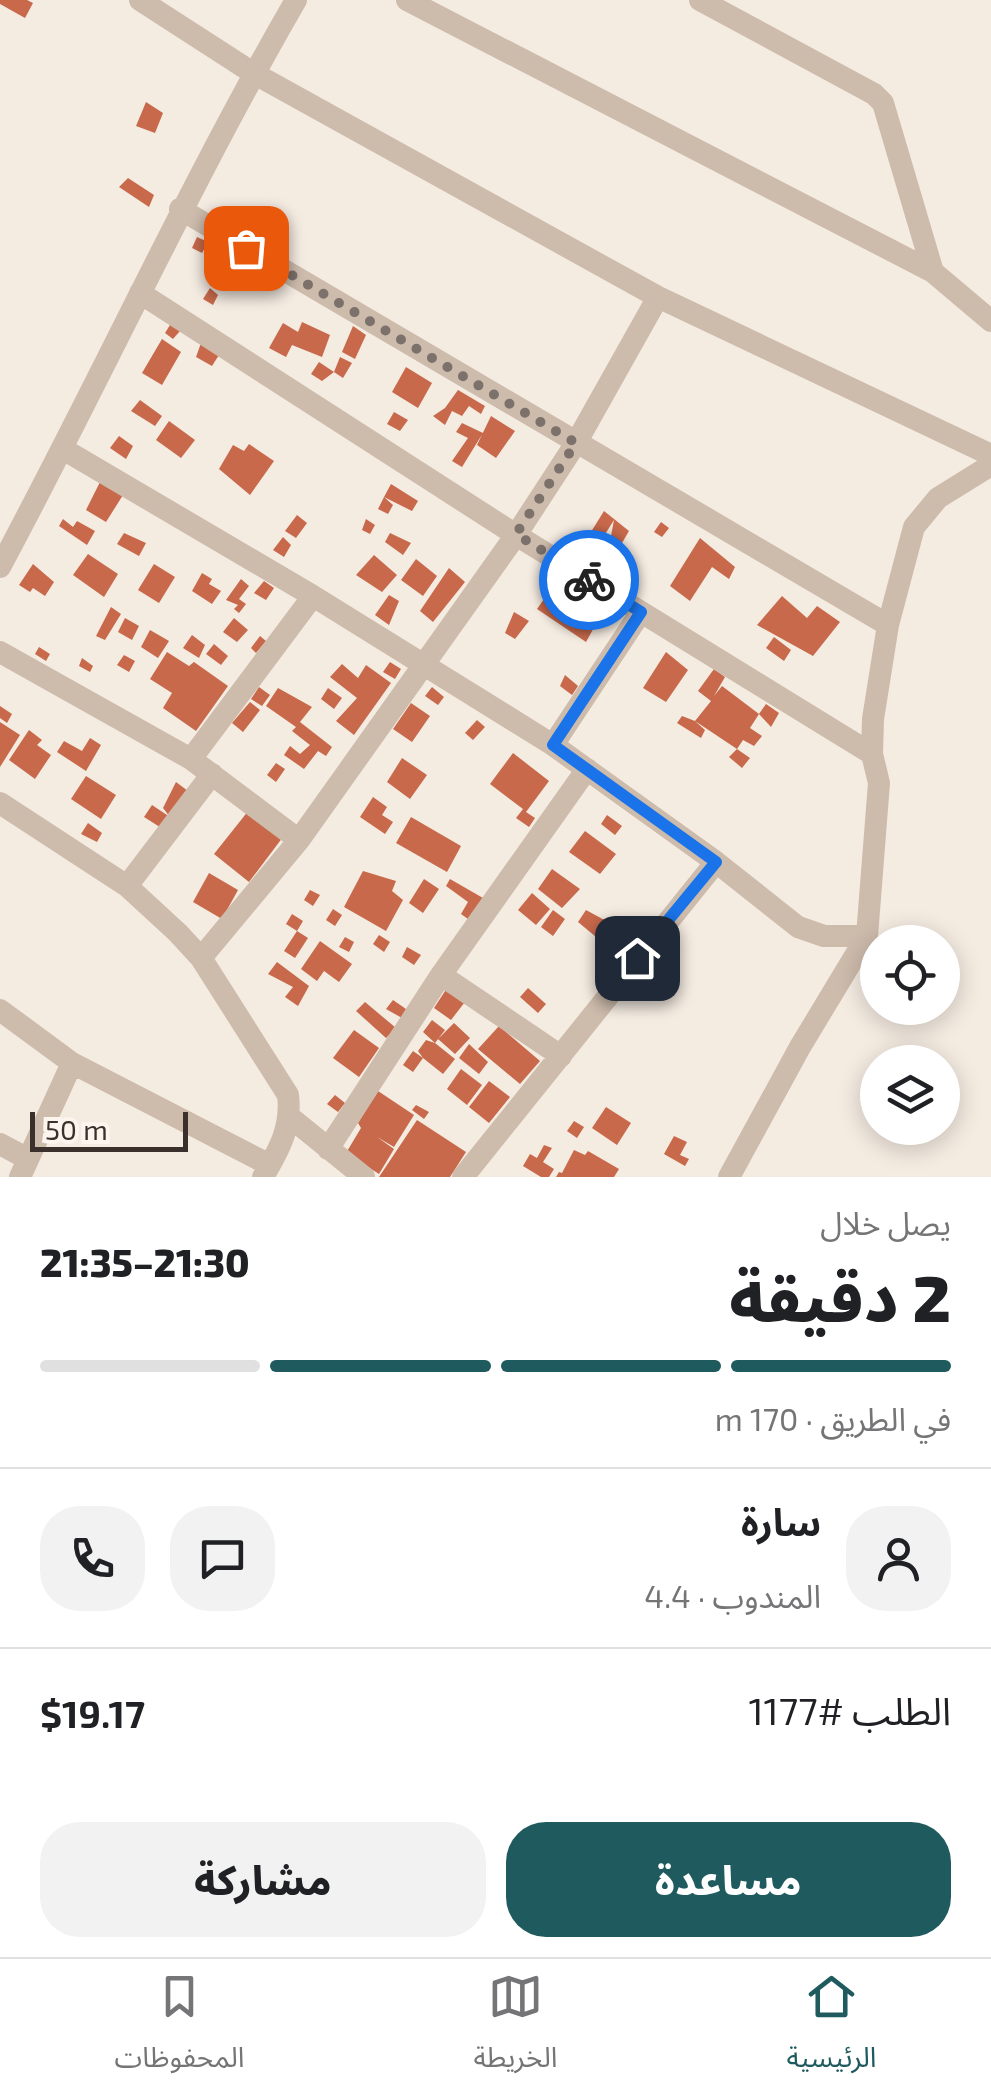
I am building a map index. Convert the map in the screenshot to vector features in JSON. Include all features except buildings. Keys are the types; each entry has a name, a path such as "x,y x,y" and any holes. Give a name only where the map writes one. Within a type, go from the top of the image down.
{"street":[{"path":"140,0 253,73 658,298 991,456"},
{"path":"0,567 64,448 180,208 296,0"},
{"path":"407,0 933,272 991,321"},
{"path":"700,0 874,94 883,104 933,272"},
{"path":"180,208 888,624"},
{"path":"140,292 516,534 872,754"},
{"path":"201,958 299,840 516,534 576,443 658,298"},
{"path":"64,448 553,745 716,862 798,927 824,936 860,936"},
{"path":"868,925 879,783 872,754 873,718 888,624 914,527 938,498 991,465"},
{"path":"191,759 313,596"},
{"path":"553,745 641,612"},
{"path":"0,652 191,759 299,840"},
{"path":"328,1149 441,975 587,769"},
{"path":"127,886 212,774"},
{"path":"0,804 127,886 201,958 288,1095 290,1118 266,1171 72,1064 0,1010"},
{"path":"463,1177 716,862"},
{"path":"730,1177 800,1046 860,947"},
{"path":"441,975 562,1056"},
{"path":"0,1144 24,1168 72,1064"},
{"path":"290,1118 364,1177"}],"way so far":[{"path":"246,248 576,443 516,534 589,580"}],"route":[{"path":"589,580 641,612 553,745 716,862 637,958"}]}
